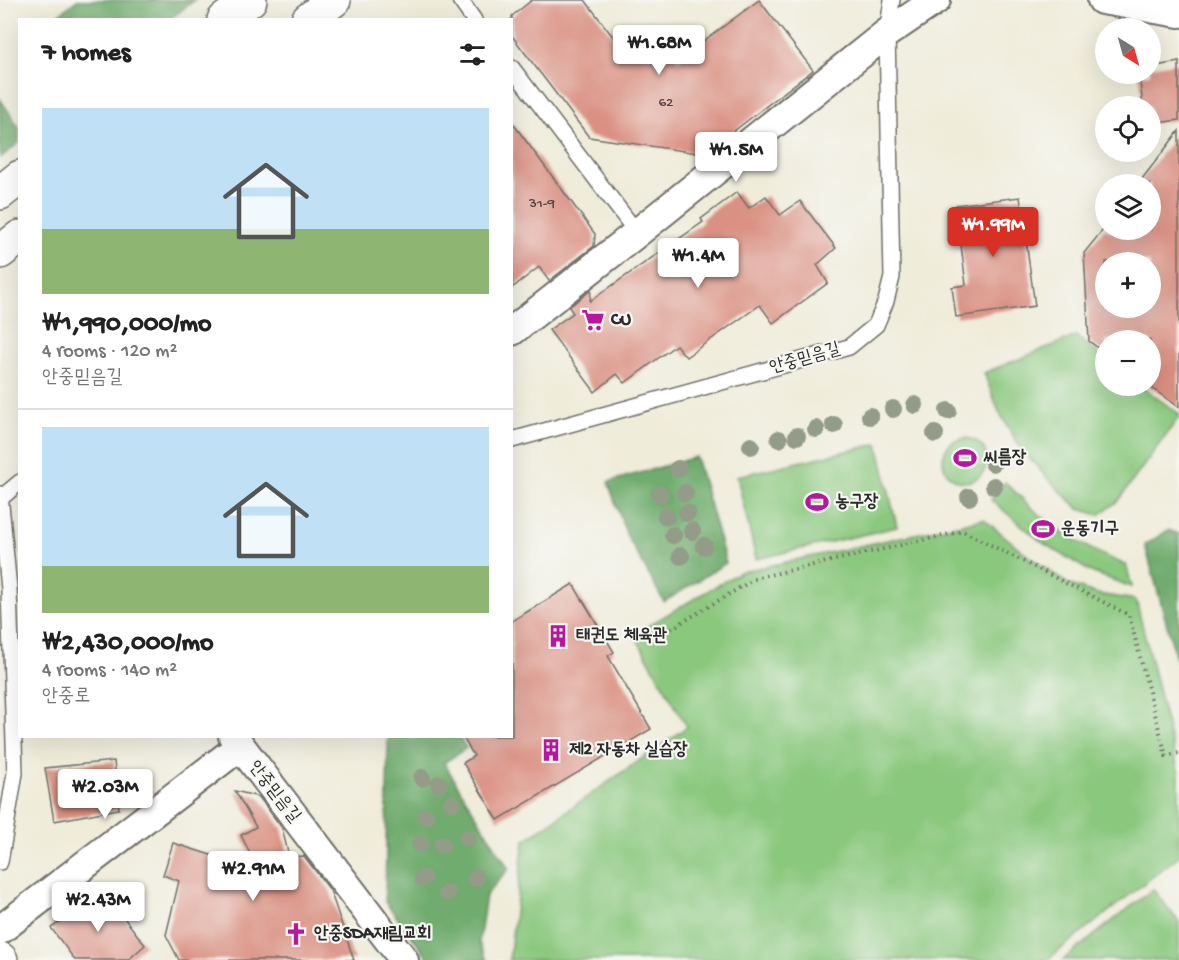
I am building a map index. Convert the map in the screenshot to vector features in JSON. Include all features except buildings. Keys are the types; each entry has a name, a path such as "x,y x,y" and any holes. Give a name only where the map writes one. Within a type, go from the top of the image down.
{"street":[{"path":"228,18 250,0"},
{"path":"311,18 334,0"},
{"path":"513,330 887,33 936,0"},
{"path":"1102,0 1179,13"},
{"path":"0,193 18,179"},
{"path":"0,252 18,238"},
{"path":"0,930 236,742"},
{"name":"안중믿음길","path":"236,742 404,960"}],"lane":[{"path":"460,0 473,18"},
{"name":"안중믿음길","path":"513,440 849,347 876,326 892,277 887,33 892,0"},
{"path":"513,69 637,233"},
{"path":"0,862 15,773 9,589 0,496 18,483"}],"path":[{"path":"656,638 756,578 963,531 1129,615 1166,756 1179,753"}],"green space":[{"path":"77,0 195,0 171,18 54,18"},
{"path":"0,99 18,126 18,144 0,158"},
{"path":"1076,336 1095,351 1095,396 1155,396 1179,414 1179,417 1118,501 1099,515 1079,509 1021,449 999,412 984,373"},
{"name":"씨름장","path":"965,438 980,445 987,460 980,475 965,482 950,475 943,460 950,445"},
{"name":"농구장","path":"878,444 897,527 756,559 737,476"},
{"path":"696,457 726,563 664,602 627,536 608,482"},
{"name":"운동기구","path":"1005,482 1035,511 1060,530 1092,550 1126,565 1132,587 1091,572 1043,543 991,500"},
{"path":"984,519 1026,554 1068,584 1097,594 1136,600 1179,774 1179,856 1047,960 509,960 524,841 687,727 634,634 740,572"},
{"path":"1168,530 1179,534 1179,669 1145,545"},
{"path":"388,738 460,738 466,748 444,763 509,869 486,895 479,943 487,960 430,960 385,902"},
{"path":"1153,889 1179,922 1179,960 1063,960"}],"place":[{"name":"CU","path":"593,320"},
{"name":"씨름장","path":"965,458"},
{"name":"농구장","path":"817,502"},
{"name":"운동기구","path":"1043,529"},
{"name":"태권도 체육관","path":"558,636"},
{"name":"제2 자동차 실습장","path":"551,750"},
{"name":"안중SDA재림교회","path":"296,934"}]}
